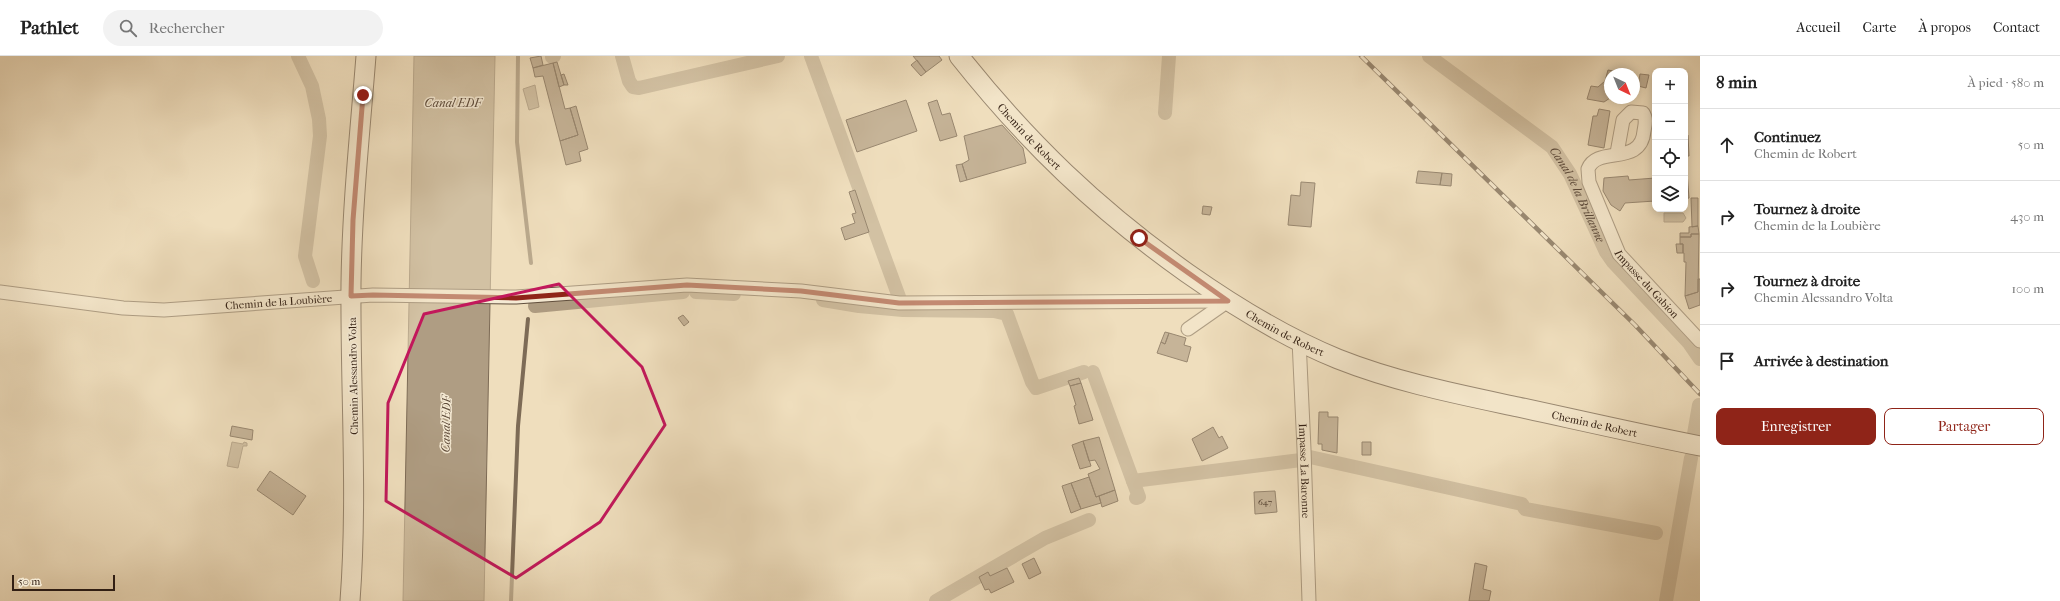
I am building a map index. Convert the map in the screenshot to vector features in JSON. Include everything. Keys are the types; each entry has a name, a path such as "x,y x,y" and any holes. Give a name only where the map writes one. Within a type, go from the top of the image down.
{"street":[{"name":"Chemin Alessandro Volta","path":"350,601 355,490 351,296 353,220 366,56"},
{"name":"Chemin de Robert","path":"959,56 1004,112 1045,155 1084,192 1139,238 1228,301 1299,340 1336,358 1409,383 1700,446"},
{"name":"Impasse du Gabion","path":"1617,153 1624,117 1631,112 1641,112 1645,115 1644,134 1639,146 1632,152 1617,153 1594,162 1589,167 1587,173 1589,182 1612,241 1624,260 1700,341"},
{"name":"Chemin de la Loubière","path":"0,292 123,308 164,310 351,296 373,295 516,298 687,285 795,290 899,303 1228,301"},
{"path":"1188,329 1228,301"},
{"name":"Impasse La Baronne","path":"1299,340 1309,601"}],"highlighted area":[{"path":"559,284 642,367 665,425 600,522 516,578 386,501 388,403 424,314"}],"water":[{"name":"Canal EDF","path":"414,56 495,56 484,601 403,601"},
{"path":"535,85 539,107 529,110 523,89"},
{"path":"1664,213 1683,213 1686,218 1683,222 1664,222"},
{"path":"232,442 243,444 244,442 247,443 247,446 243,446 238,468 227,466"}],"building":[{"path":"541,56 543,65 533,68 530,58"},
{"path":"913,56 939,56 942,60 926,72"},
{"path":"917,60 926,72 921,76 911,65"},
{"path":"557,62 564,85 559,87 553,63"},
{"path":"553,63 565,109 570,108 578,135 560,141 543,76 535,77 533,68"},
{"path":"564,74 568,85 564,85 561,75"},
{"path":"1640,74 1649,75 1646,88 1640,86"},
{"path":"1604,82 1604,102 1587,99 1591,86 1598,87"},
{"path":"906,100 917,131 857,152 846,120"},
{"path":"937,100 942,115 950,113 957,136 940,141 928,103"},
{"path":"576,106 588,149 579,152 581,161 566,165 560,141 578,135 570,108"},
{"path":"1599,109 1610,111 1604,148 1588,145 1593,116 1597,116"},
{"path":"1002,125 1023,148 1026,163 967,180 962,164 969,160 964,136"},
{"path":"1688,135 1689,156 1688,156"},
{"path":"962,164 967,180 960,182 956,165"},
{"path":"1418,171 1442,173 1440,185 1416,183"},
{"path":"1442,173 1452,174 1451,186 1440,185"},
{"path":"1628,176 1629,180 1652,178 1652,201 1625,203 1620,211 1611,205 1603,191 1604,178"},
{"path":"1301,182 1315,183 1311,227 1288,225 1291,195 1300,196"},
{"path":"855,190 869,232 845,240 841,228 855,223 852,214 856,213 849,192"},
{"path":"1691,198 1698,198 1698,226 1692,227"},
{"path":"1203,206 1212,207 1210,215 1202,214"},
{"path":"1698,226 1699,234 1691,234 1691,237 1680,237 1680,233 1689,233 1689,227"},
{"path":"1691,234 1699,234 1698,292 1685,296 1686,262 1684,262 1683,244 1680,244 1680,237 1691,237"},
{"path":"1676,244 1683,244 1683,253 1677,253"},
{"path":"1698,279 1700,279 1700,305 1689,309 1685,296 1698,292"},
{"path":"683,315 689,322 684,326 678,318"},
{"path":"1165,332 1169,333 1165,344 1161,342"},
{"path":"1169,333 1186,338 1184,345 1191,347 1187,362 1157,353 1161,342 1165,344"},
{"path":"1079,378 1081,383 1070,386 1068,381"},
{"path":"1081,383 1093,420 1079,424 1074,406 1076,405 1070,386"},
{"path":"1319,412 1328,412 1328,417 1338,417 1337,453 1322,450 1322,444 1318,444"},
{"path":"232,426 253,430 252,440 230,436"},
{"path":"1213,427 1219,438 1222,436 1228,448 1202,461 1192,439"},
{"path":"1099,437 1115,490 1096,497 1088,474 1100,469 1095,460 1089,461 1083,441"},
{"path":"1083,441 1091,466 1080,469 1072,445"},
{"path":"1362,442 1371,442 1371,455 1362,455"},
{"path":"270,471 306,496 293,515 257,490"},
{"path":"1089,477 1096,497 1099,496 1101,503 1081,509 1071,483"},
{"path":"1071,483 1081,509 1071,513 1062,486"},
{"path":"1115,490 1118,501 1102,507 1099,496"},
{"path":"1275,491 1277,512 1255,514 1254,492"},
{"path":"1034,558 1041,573 1029,579 1022,564"},
{"path":"1475,563 1487,566 1483,589 1491,591 1489,601 1469,601"},
{"path":"1007,568 1014,582 991,593 989,589 985,590 979,577 988,572 990,576"}],"waterway":[{"path":"298,56 312,86 319,119 320,136 305,256 313,281"},
{"path":"518,56 517,142 531,263"},
{"path":"622,56 629,81 633,87 639,88 778,56"},
{"path":"811,56 899,297"},
{"path":"1165,113 1169,56"},
{"name":"Canal de la Brillanne","path":"1429,56 1552,147 1570,174 1606,252 1613,262 1689,343 1700,359"},
{"path":"535,306 683,292"},
{"path":"696,292 734,294"},
{"path":"823,300 859,306 903,310 994,311 1007,314 1032,382 1036,388 1084,372"},
{"path":"511,601 518,426 528,319"},
{"path":"1093,372 1133,481"},
{"path":"1694,434 1699,405"},
{"path":"1310,457 1522,504 1525,509 1656,533"},
{"name":"Canal de la Brillanne","path":"1666,601 1691,458"},
{"path":"1136,498 1139,497 1133,481 1301,460"},
{"path":"936,601 1045,538 1089,520"}],"railway":[{"path":"1361,56 1635,325 1700,394"}],"route":[{"path":"363,95 353,220 351,296 373,295 516,298 662,285 687,285 733,286 801,291 879,302 899,303 1228,301 1139,238"}]}
